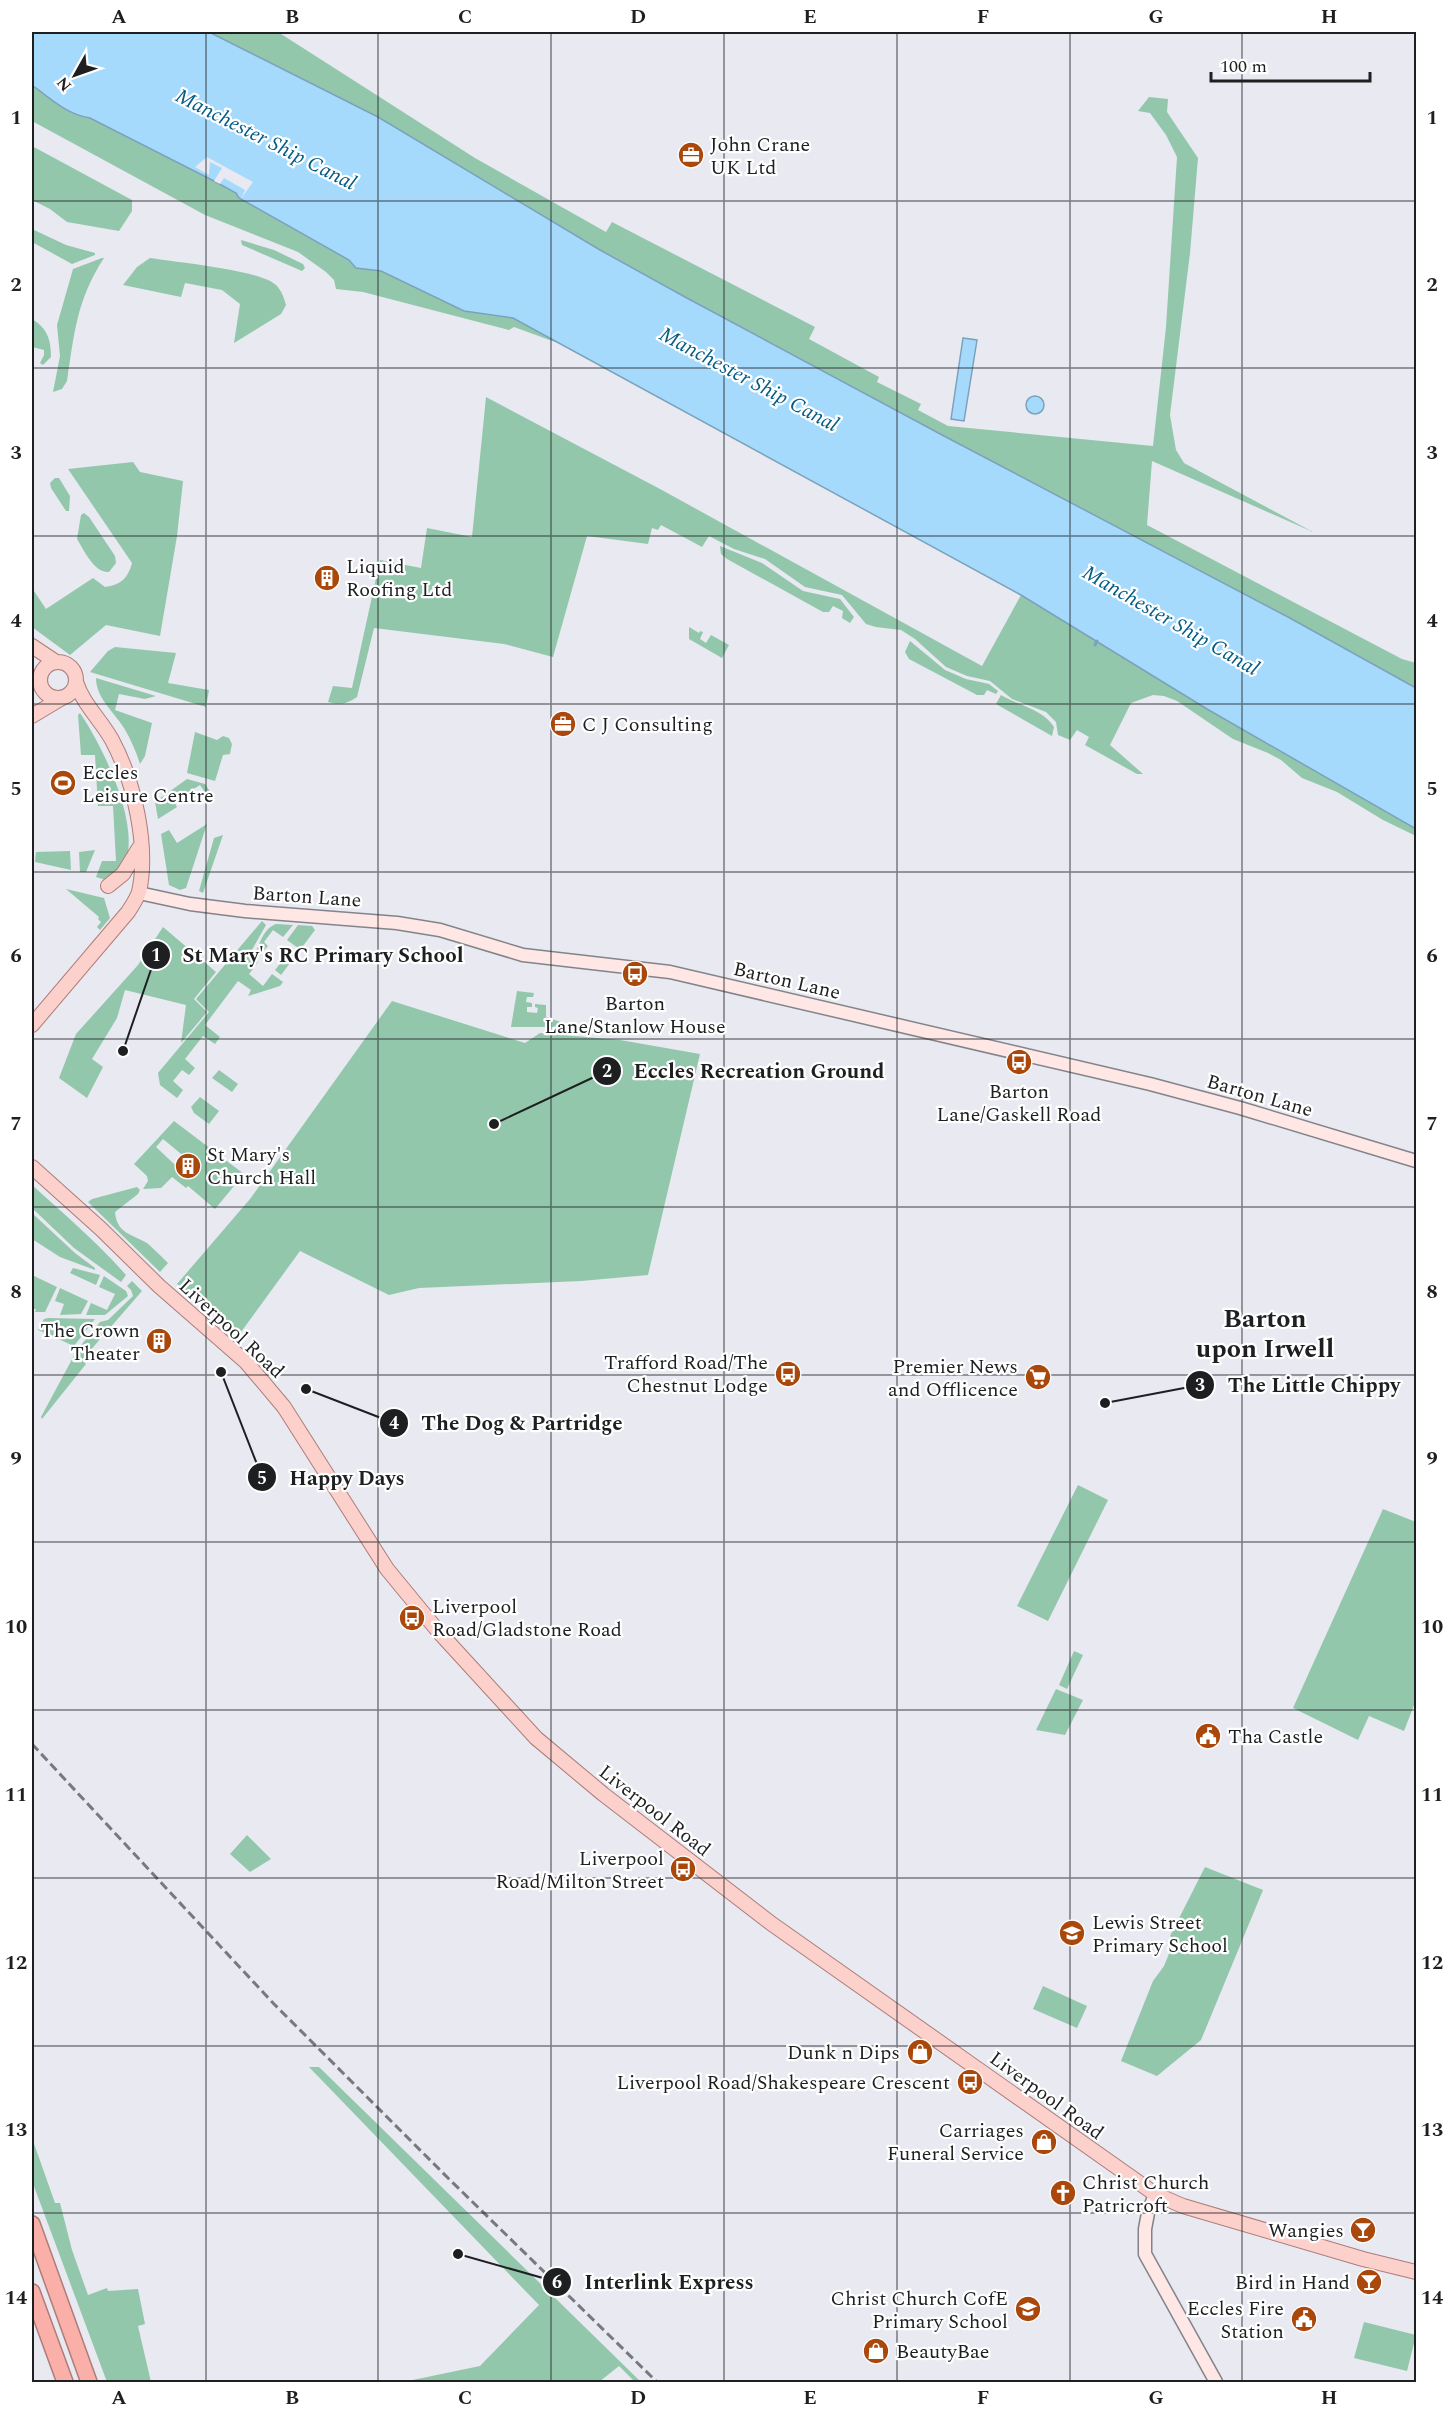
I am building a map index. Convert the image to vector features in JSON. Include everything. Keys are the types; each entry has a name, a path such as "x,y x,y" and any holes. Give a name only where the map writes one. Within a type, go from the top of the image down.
{"highway":[{"path":"32,2224 89,2382"},
{"path":"32,2292 65,2382"}],"main road":[{"path":"32,646 56,662 69,666 75,673 76,682 84,700 113,743 137,811 140,846 139,893 128,912 32,1025"},
{"path":"32,655 46,693 62,698"},
{"path":"32,696 47,666 56,662"},
{"path":"32,716 72,692 76,682"},
{"path":"108,886 123,874 140,846"},
{"name":"Barton Lane","path":"139,893 190,904 245,911 397,923 440,930 523,956 670,972 1150,1084 1240,1108 1416,1161"},
{"name":"Liverpool Road","path":"32,1167 159,1286 246,1362 297,1426 387,1569 438,1630 536,1738 610,1800 748,1907 1155,2194 1183,2206 1363,2259 1416,2272"},
{"path":"1155,2194 1145,2229 1145,2254 1216,2382"}],"green space":[{"path":"209,32 278,32 475,158 606,232 612,222 815,327 809,339 879,377 877,382 921,404 918,410 948,426 1153,446 1166,327 1177,157 1166,135 1150,113 1138,111 1149,97 1168,99 1167,112 1198,158 1190,253 1170,415 1176,450 1184,463 1313,532 1152,461 1147,525 1402,659 1416,663 1416,688 1288,617 685,297 600,250 378,117"},
{"path":"32,85 66,109 90,118 236,193 239,198 349,260 356,268 381,271 464,311 513,318 566,346 514,327 509,330 363,292 336,289 334,280 326,272 298,252 205,215 32,121"},
{"path":"32,146 132,200 132,211 119,231 67,222 50,209 32,200"},
{"path":"32,229 66,245 95,253 95,255 72,264 32,242"},
{"path":"241,240 274,250 303,264 305,268 302,271 242,245"},
{"path":"104,258 88,288 78,317 67,381 62,389 53,392 60,356 57,325 73,269"},
{"path":"150,258 253,275 276,285 286,305 281,314 234,343 240,304 222,290 185,283 181,297 123,285 137,267"},
{"path":"32,319 45,330 49,339 51,357 43,365 40,363 44,350 32,347"},
{"path":"486,397 660,489 982,666 1021,595 1207,709 1416,829 1416,836 1383,820 1337,792 1302,778 1281,760 1233,739 1177,701 1164,696 1153,695 1131,703 1110,745 1143,774 1137,774 1085,745 1089,737 1077,730 1070,740 1058,735 1056,722 1046,712 1012,699 990,681 967,676 946,667 915,639 901,630 866,624 842,595 805,587 765,559 734,549 709,536 702,547 661,525 658,530 652,528 648,544 587,536 553,657 504,644 374,628 357,697 343,703 328,702 333,686 352,688 380,560 421,568 427,528 472,537"},
{"path":"133,462 140,472 183,481 177,536 160,636 106,625 70,655 32,627 32,588 46,609 93,578 105,587 115,585 126,577 132,563 68,469"},
{"path":"55,478 59,478 70,496 69,511 66,511 51,488 50,483"},
{"path":"84,513 115,556 116,563 109,572 94,565 77,539 81,515"},
{"path":"720,546 762,563 803,591 840,599 854,617 850,623 842,618 843,611 833,606 829,612 823,612 727,559 721,554"},
{"path":"689,627 699,633 703,632 700,639 706,643 711,635 729,645 722,658 689,639"},
{"path":"910,641 945,670 966,679 989,684 998,691 996,694 987,690 984,695 977,695 909,659 905,652"},
{"path":"115,647 176,653 168,683 209,690 206,707 90,672 108,651"},
{"path":"96,678 156,696 145,699 119,694 115,710 152,723 145,756 140,764 124,728 102,698"},
{"path":"1001,695 1044,716 1054,727 1052,736 996,704"},
{"path":"80,713 98,743 114,780 121,799 129,836 125,861 106,880 96,877 102,861 116,861 113,806 98,806 95,755 81,755 78,715"},
{"path":"195,732 217,740 223,736 229,738 232,744 230,754 223,755 215,781 187,773"},
{"path":"187,779 205,784 215,799 211,801 200,785 174,801 177,807 158,819 155,802"},
{"path":"207,824 186,888 180,890 169,885 161,834 169,830 177,843"},
{"path":"223,835 203,893 199,891 214,838"},
{"path":"95,850 86,872 80,872 79,852"},
{"path":"70,851 71,870 35,862 36,852"},
{"path":"66,889 104,898 110,918 100,930 97,927 101,922 99,917"},
{"path":"262,921 266,925 249,955 258,962 249,974 263,986 272,974 283,982 280,986 248,996 251,990 238,981 205,1025 220,1037 215,1044 203,1036 185,1059 195,1068 189,1075 182,1070 173,1081 183,1090 177,1098 160,1085 158,1073 209,1012 196,999"},
{"path":"276,924 293,925 283,937 273,930 264,942 268,946 258,957 255,953 263,936"},
{"path":"298,925 312,926 315,930 281,975 275,970 286,956 290,958 298,948 287,940"},
{"path":"163,927 216,972 194,999 207,1012 181,1043 186,1005 125,990 117,1018 92,1059 103,1067 87,1098 59,1078 76,1034 138,965"},
{"path":"517,991 534,993 533,997 527,997 526,1002 532,1003 532,1007 527,1007 527,1012 537,1013 538,1008 535,1004 546,1005 546,1017 561,1022 561,1027 511,1027"},
{"path":"392,1001 525,1043 540,1033 620,1040 700,1054 648,1275 581,1281 419,1288 389,1295 300,1251 241,1332 177,1284 250,1199"},
{"path":"219,1070 238,1084 232,1092 212,1078"},
{"path":"200,1097 219,1111 209,1124 194,1113 191,1107"},
{"path":"174,1121 244,1174 215,1209 188,1186 186,1188 172,1177 161,1188 143,1189 148,1181 147,1176 134,1164","holes":["163,1139 186,1158 191,1153 202,1165 190,1179 156,1147"]},
{"path":"32,1185 115,1263 126,1275 121,1282 74,1248 32,1208"},
{"path":"137,1187 140,1190 138,1194 115,1212 116,1219 122,1229 147,1243 168,1263 160,1272 88,1202"},
{"path":"32,1213 95,1270 60,1257 32,1239"},
{"path":"73,1268 100,1275 96,1285 70,1273"},
{"path":"32,1275 57,1287 45,1312 35,1312 36,1309 32,1309"},
{"path":"104,1276 126,1291 128,1296 105,1315 86,1315 91,1303 107,1310 115,1294 99,1287"},
{"path":"132,1281 142,1291 82,1360 86,1364 42,1419 77,1350 100,1322 108,1320 133,1296 127,1286"},
{"path":"60,1288 88,1301 81,1314 60,1315 64,1304 55,1301"},
{"path":"44,1319 95,1319 74,1346 38,1330"},
{"path":"1078,1485 1108,1500 1048,1621 1017,1606"},
{"path":"1383,1509 1416,1522 1416,1700 1404,1731 1369,1716 1358,1740 1293,1708"},
{"path":"1074,1651 1083,1655 1067,1689 1059,1685"},
{"path":"1056,1689 1083,1700 1065,1735 1036,1730"},
{"path":"247,1835 271,1859 250,1872 230,1854"},
{"path":"1205,1867 1263,1890 1201,2040 1157,2076 1121,2061 1153,1981 1164,1966 1175,1939 1170,1936"},
{"path":"1043,1986 1087,2006 1077,2028 1033,2009"},
{"path":"309,2067 319,2067 641,2382 635,2382 619,2366 599,2382 403,2382 480,2366 539,2305"},
{"path":"32,2138 55,2203 60,2203 72,2250 88,2295 107,2288 108,2291 138,2289 145,2324 138,2326 151,2382 107,2382 32,2181"},
{"path":"1364,2322 1416,2335 1407,2371 1354,2358"}],"water":[{"name":"Manchester Ship Canal","path":"32,32 209,32 378,117 600,250 685,297 1288,617 1416,688 1416,829 1207,709 1021,595 513,318 464,311 381,271 356,268 349,260 239,198 236,193 214,181 90,118 66,110 32,85"},
{"path":"963,338 977,340 964,421 951,419"},
{"path":"1031,396 1039,396 1044,401 1042,412 1031,414 1026,409 1026,401"}],"pier":[{"path":"207,157 253,182 241,199 245,190 224,178 220,184 214,181 222,168 210,162 209,175 195,167"}],"waterway":[{"path":"1095,645 1097,641"}],"railway":[{"path":"32,1744 274,2004 657,2382"}],"place":[{"name":"John Crane UK Ltd","path":"691,155"},
{"name":"Liquid Roofing Ltd","path":"327,578"},
{"name":"C J Consulting","path":"563,724"},
{"name":"Eccles Leisure Centre","path":"63,783"},
{"name":"Barton Lane/Stanlow House","path":"635,974"},
{"name":"St Mary's RC Primary School","path":"123,1051"},
{"name":"Barton Lane/Gaskell Road","path":"1019,1062"},
{"name":"Eccles Recreation Ground","path":"494,1124"},
{"name":"St Mary's Church Hall","path":"188,1166"},
{"name":"The Crown Theater","path":"159,1341"},
{"name":"Happy Days","path":"221,1372"},
{"name":"Trafford Road/The Chestnut Lodge","path":"788,1374"},
{"name":"Premier News and Offlicence","path":"1038,1377"},
{"name":"The Dog & Partridge","path":"306,1389"},
{"name":"The Little Chippy","path":"1105,1403"},
{"name":"Liverpool Road/Gladstone Road","path":"412,1618"},
{"name":"Tha Castle","path":"1208,1736"},
{"name":"Liverpool Road/Milton Street","path":"683,1869"},
{"name":"Lewis Street Primary School","path":"1072,1933"},
{"name":"Dunk n Dips","path":"920,2052"},
{"name":"Liverpool Road/Shakespeare Crescent","path":"970,2082"},
{"name":"Carriages Funeral Service","path":"1044,2142"},
{"name":"Christ Church Patricroft","path":"1063,2193"},
{"name":"Wangies","path":"1363,2230"},
{"name":"Interlink Express","path":"458,2254"},
{"name":"Bird in Hand","path":"1369,2282"},
{"name":"Christ Church CofE Primary School","path":"1028,2309"},
{"name":"Eccles Fire Station","path":"1304,2319"},
{"name":"BeautyBae","path":"876,2351"}],"district":[{"name":"Barton upon Irwell","path":"1265,1333"}]}
